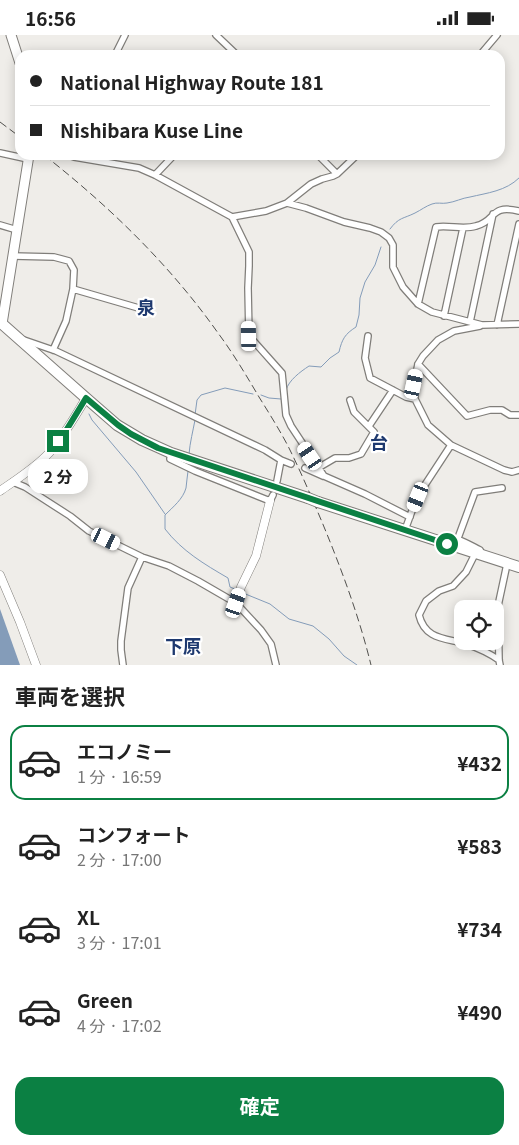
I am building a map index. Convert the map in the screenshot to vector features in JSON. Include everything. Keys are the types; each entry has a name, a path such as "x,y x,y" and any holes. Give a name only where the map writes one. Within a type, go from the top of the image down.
{"highway":[{"path":"1,323 118,425 158,448 519,567"}],"main road":[{"path":"11,35 16,50"},
{"path":"1,323 28,160"},
{"path":"0,491 33,467 48,453 67,429 86,398"},
{"path":"236,603 241,587 256,556 272,498"},
{"path":"0,575 36,665"}],"street":[{"path":"118,50 125,35"},
{"path":"216,35 232,50"},
{"path":"484,50 497,35"},
{"path":"0,153 15,155"},
{"path":"94,160 139,168 232,217 249,252 249,336 282,373 286,415 324,477"},
{"path":"155,175 169,160"},
{"path":"323,160 337,174"},
{"path":"232,217 266,211 287,203 311,183 337,174 351,160"},
{"path":"287,203 344,222 381,231 389,238 393,245 394,267 398,278 403,287 418,304 444,316 482,325"},
{"path":"418,304 436,227 463,229 478,226 503,209 519,211"},
{"path":"470,322 494,214"},
{"path":"497,325 519,224"},
{"path":"0,225 16,230"},
{"path":"444,316 463,229"},
{"path":"12,256 54,257 69,261 74,270 73,289 66,321 53,350"},
{"path":"73,289 142,309"},
{"path":"519,324 482,325 454,331 438,340 418,364 414,384 415,399 428,425 451,445 504,470 519,470"},
{"path":"368,336 365,358 370,378 406,397 415,399"},
{"path":"20,339 53,350 291,464"},
{"path":"418,364 467,416 490,409 502,410 510,415 519,415"},
{"path":"369,426 393,390"},
{"path":"318,467 334,458 349,458 360,454 374,432 354,412 350,400"},
{"path":"405,531 418,497 451,445"},
{"path":"171,453 170,459 195,471 272,498"},
{"path":"277,481 281,460"},
{"path":"305,469 364,494 410,517"},
{"path":"13,482 25,487 88,531 142,557 169,566 236,603 261,629 271,644 276,665"},
{"path":"458,538 475,492 502,488"},
{"path":"432,539 458,538 480,549 480,555 466,573 453,585 439,591 426,601 419,615 421,625 429,633 439,638 475,647 488,653 499,662"},
{"path":"123,665 121,641 128,588 142,557"},
{"path":"499,662 498,605 507,564"}],"water":[{"path":"0,609 20,665 0,665"}],"waterway":[{"path":"390,229 399,220 430,205 496,191 508,186 519,178"},
{"path":"286,390 292,380 306,368 309,366 321,367 339,352 344,337 356,327 360,298 381,247"},
{"path":"195,415 197,400 201,395 225,388 253,394"},
{"path":"261,395 281,399"},
{"path":"89,414 136,472 165,514"},
{"path":"189,454 195,420"},
{"path":"188,471 183,496 165,515 165,529 186,550 228,578 230,587 237,590"},
{"path":"243,593 270,604 289,619 313,626 329,639 344,656 357,665"}],"railway":[{"path":"0,122 15,133"},
{"path":"50,160 115,216 159,260 199,308 234,356 281,433 305,483 343,575 371,665"}],"district":[{"name":"泉","path":"146,308"},
{"name":"台","path":"379,443"},
{"name":"下原","path":"183,647"}],"route":[{"path":"58,441 86,398 118,425 158,448 447,544"}]}
